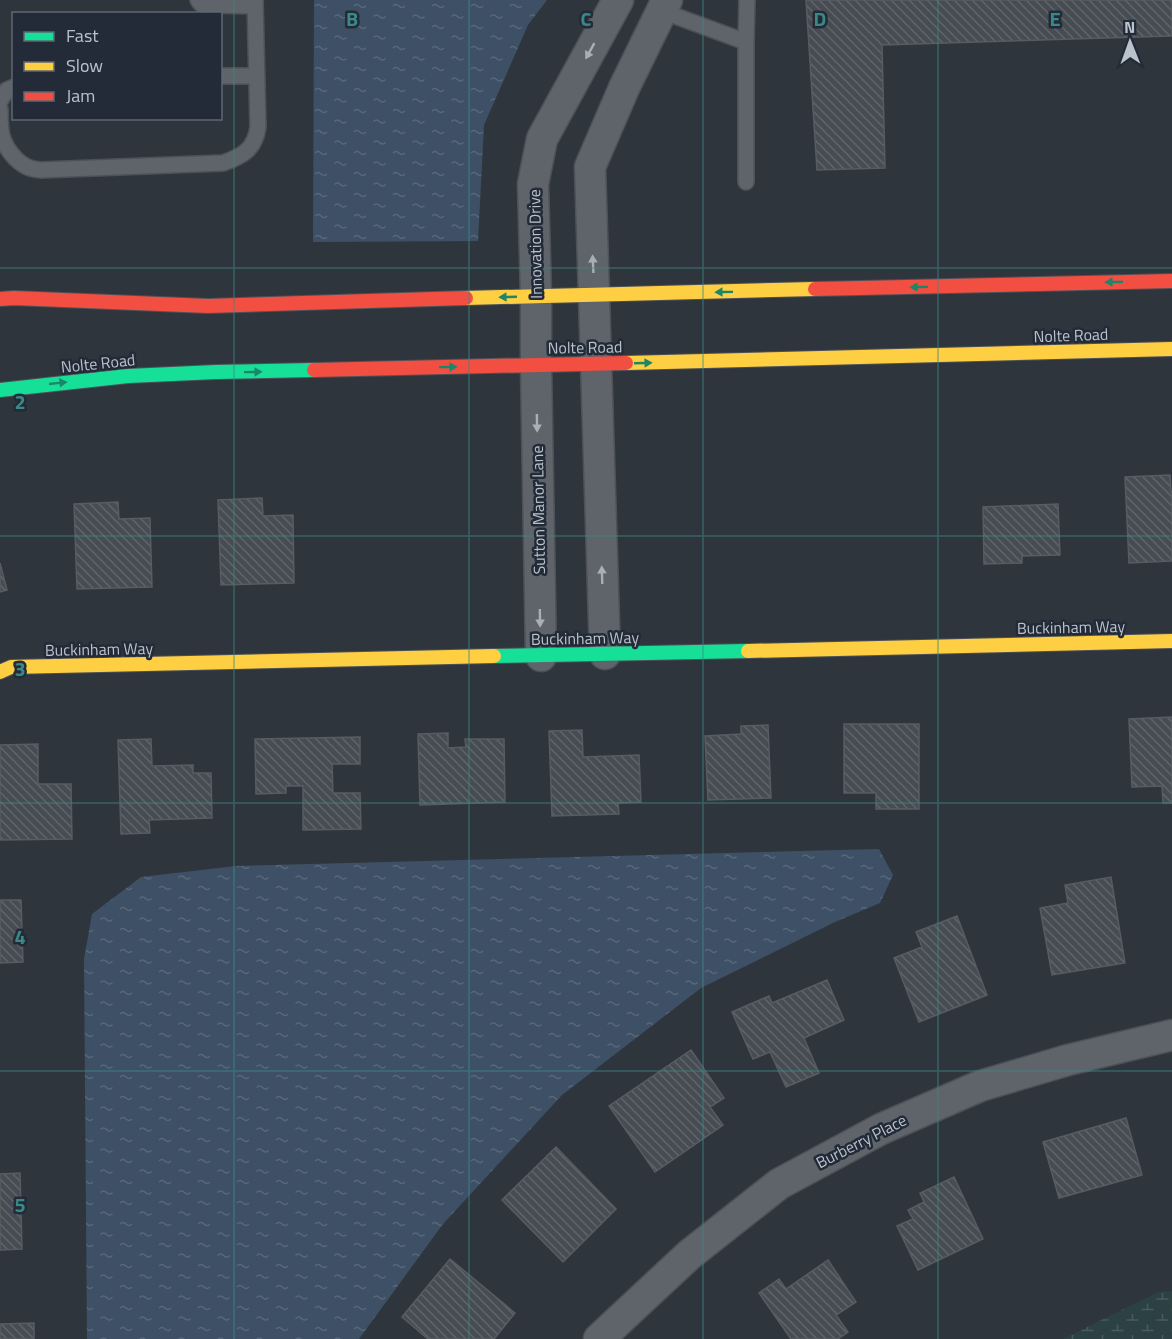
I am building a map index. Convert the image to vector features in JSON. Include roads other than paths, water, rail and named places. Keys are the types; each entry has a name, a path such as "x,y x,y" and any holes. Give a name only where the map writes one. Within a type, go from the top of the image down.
{"street":[{"name":"Innovation Drive","path":"536,365 533,184 542,139 618,0"},
{"path":"605,654 590,167 624,88 664,5"},
{"path":"0,299 208,306 1172,281"},
{"name":"Nolte Road","path":"0,390 128,376 1172,349"},
{"name":"Sutton Manor Lane","path":"536,365 541,656"},
{"name":"Buckinham Way","path":"0,672 10,668 1172,641"},
{"name":"Burberry Place","path":"599,1339 689,1255 779,1184 881,1129 980,1086 1068,1060 1172,1035"}],"lane":[{"path":"0,109 0,129 4,145 21,164 29,168 41,170 223,162 246,153 257,138 258,127 255,3 211,6 201,4 198,0"},
{"path":"746,182 747,0"},
{"path":"664,5 746,42"},
{"path":"222,76 257,76"},
{"path":"0,101 7,90 12,88"}],"water":[{"path":"314,0 547,0 528,25 484,125 478,241 313,242"},
{"path":"879,849 893,875 880,903 835,922 701,988 562,1095 443,1224 359,1339 87,1339 84,959 92,914 141,877 236,866"}]}
